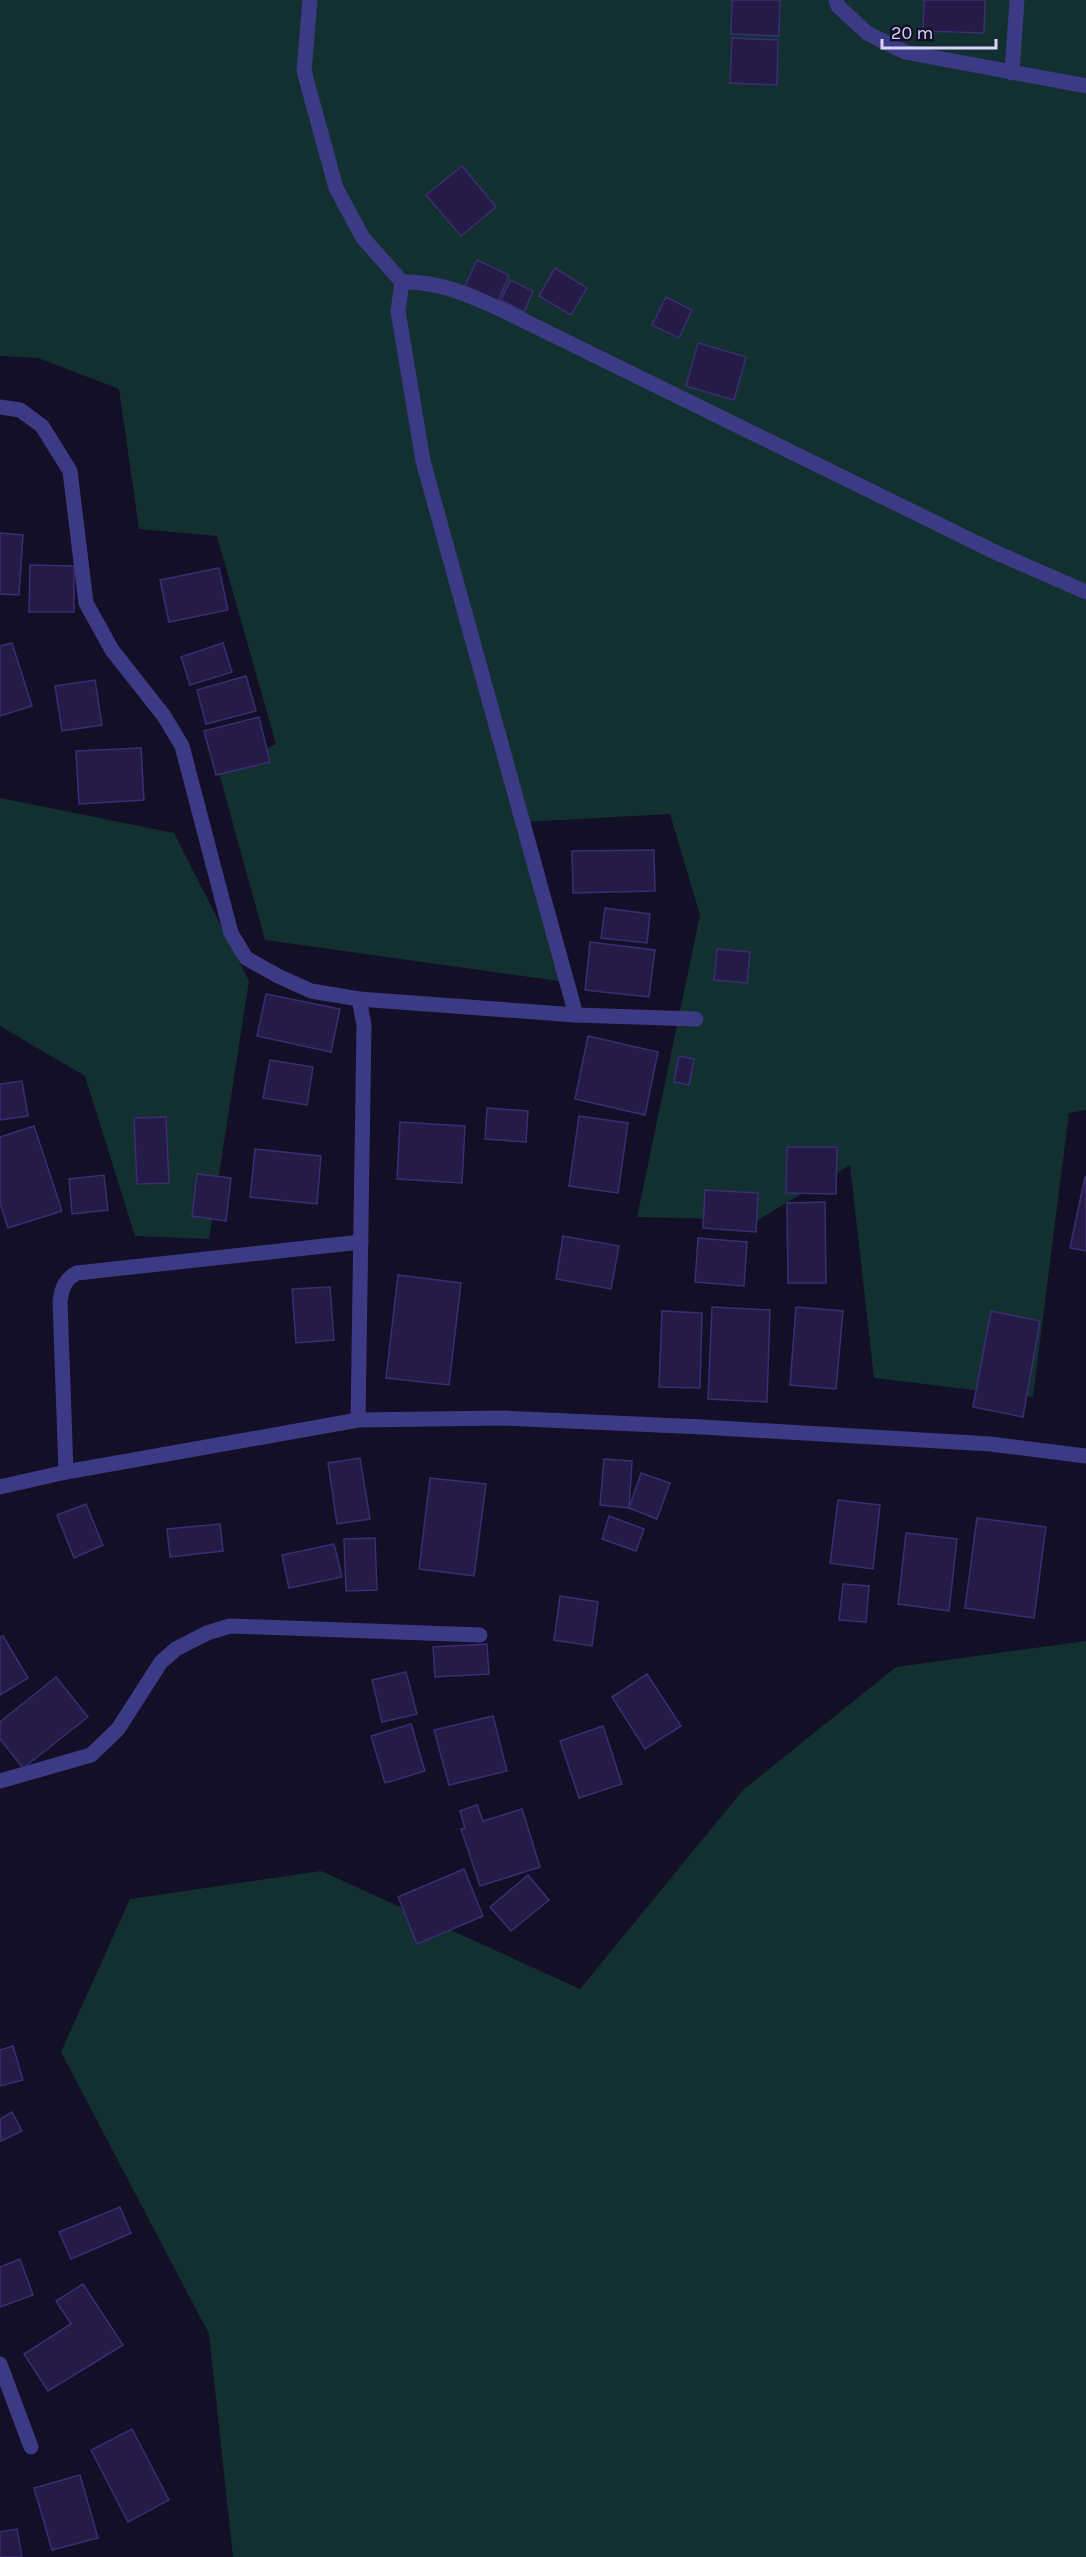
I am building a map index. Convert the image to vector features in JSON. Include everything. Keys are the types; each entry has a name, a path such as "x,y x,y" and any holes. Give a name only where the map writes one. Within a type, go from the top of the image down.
{"street":[{"path":"310,0 303,71 336,188 363,238 402,282 398,311 423,461 576,1015"},
{"path":"836,0 838,6 867,33 904,52 1086,86"},
{"path":"1012,72 1017,0"},
{"path":"402,282 424,281 452,288 498,308 997,553 1086,591"},
{"path":"0,407 20,410 42,426 70,471 86,603 112,650 164,716 182,746 231,933 246,958 311,991 359,999 576,1015 696,1019"},
{"path":"358,1420 364,1025 359,999"},
{"path":"66,1472 60,1301 62,1288 70,1276 77,1273 361,1242"},
{"path":"0,1487 66,1472 358,1420 503,1418 691,1426 990,1444 1086,1456"},
{"path":"0,1781 90,1755 118,1729 161,1662 176,1649 207,1633 230,1626 480,1635"},
{"path":"0,2364 31,2447"}],"green space":[{"path":"0,0 1086,0 1086,1110 1069,1113 1033,1397 874,1378 850,1165 758,1220 637,1217 700,915 670,814 524,822 573,983 265,940 219,773 276,744 217,536 139,529 119,389 38,358 0,356"},
{"path":"0,798 174,833 249,981 209,1239 135,1236 85,1076 0,1026"},
{"path":"1086,1641 1086,2557 233,2557 209,2334 61,2052 130,1899 321,1871 580,1989 743,1790 896,1667"}],"building":[{"path":"732,0 780,0 779,36 731,34"},
{"path":"924,0 985,0 984,33 923,31"},
{"path":"732,38 778,40 777,85 730,83"},
{"path":"462,166 496,207 461,236 426,195"},
{"path":"477,260 509,275 498,301 465,286"},
{"path":"555,268 587,288 571,315 539,296"},
{"path":"510,280 533,291 524,312 501,300"},
{"path":"666,297 692,310 679,338 652,325"},
{"path":"698,343 746,357 734,400 686,386"},
{"path":"0,533 23,535 19,595 0,594"},
{"path":"30,565 74,566 74,612 29,612"},
{"path":"219,568 228,610 169,622 160,580"},
{"path":"12,643 32,706 0,716 0,646"},
{"path":"223,643 232,672 190,685 181,657"},
{"path":"246,676 256,711 206,724 197,690"},
{"path":"95,680 102,725 62,731 55,686"},
{"path":"259,717 270,762 216,775 204,731"},
{"path":"141,748 144,800 79,804 76,751"},
{"path":"654,850 655,891 573,893 572,851"},
{"path":"605,908 650,914 647,943 601,938"},
{"path":"590,942 655,950 649,997 585,990"},
{"path":"717,949 750,952 747,983 714,980"},
{"path":"266,994 340,1009 331,1052 257,1036"},
{"path":"588,1036 658,1052 645,1115 575,1099"},
{"path":"679,1056 694,1059 689,1085 674,1082"},
{"path":"270,1060 313,1067 307,1105 263,1098"},
{"path":"22,1081 28,1116 0,1120 0,1084"},
{"path":"487,1108 528,1111 526,1142 485,1139"},
{"path":"579,1116 628,1123 618,1193 569,1186"},
{"path":"166,1117 169,1183 137,1184 134,1118"},
{"path":"400,1122 465,1126 462,1183 397,1179"},
{"path":"34,1126 62,1211 8,1228 0,1203 0,1137"},
{"path":"787,1147 837,1147 836,1194 786,1193"},
{"path":"255,1149 321,1156 317,1204 250,1197"},
{"path":"197,1174 231,1178 226,1221 192,1216"},
{"path":"104,1175 108,1210 72,1214 69,1179"},
{"path":"1086,1177 1086,1251 1070,1248"},
{"path":"705,1190 758,1193 756,1232 703,1228"},
{"path":"825,1202 826,1283 788,1283 787,1203"},
{"path":"563,1236 619,1246 611,1289 556,1279"},
{"path":"698,1238 747,1242 744,1286 695,1282"},
{"path":"398,1275 461,1283 449,1385 386,1378"},
{"path":"330,1287 334,1340 296,1343 292,1289"},
{"path":"712,1307 770,1310 767,1402 708,1399"},
{"path":"796,1307 843,1311 836,1389 790,1385"},
{"path":"662,1311 702,1313 700,1388 659,1387"},
{"path":"991,1311 1040,1321 1023,1417 973,1407"},
{"path":"360,1458 370,1519 337,1524 328,1463"},
{"path":"604,1459 632,1461 629,1508 600,1505"},
{"path":"641,1473 670,1483 657,1519 629,1508"},
{"path":"430,1478 486,1484 474,1576 419,1569"},
{"path":"838,1500 880,1505 873,1569 830,1563"},
{"path":"86,1504 103,1545 74,1558 57,1515"},
{"path":"609,1516 644,1529 636,1551 602,1539"},
{"path":"977,1518 1046,1527 1034,1618 965,1608"},
{"path":"220,1524 223,1551 170,1557 167,1529"},
{"path":"906,1533 957,1539 949,1611 898,1604"},
{"path":"375,1538 377,1590 346,1591 344,1539"},
{"path":"334,1544 342,1577 289,1588 282,1555"},
{"path":"843,1584 869,1586 866,1622 839,1620"},
{"path":"560,1596 598,1602 592,1646 554,1640"},
{"path":"3,1636 28,1678 0,1695 0,1637"},
{"path":"487,1644 489,1674 435,1677 433,1647"},
{"path":"406,1672 417,1714 382,1722 372,1680"},
{"path":"647,1674 681,1726 645,1749 612,1697"},
{"path":"56,1677 88,1717 23,1768 0,1739 0,1722"},
{"path":"493,1716 507,1771 449,1785 434,1730"},
{"path":"411,1724 425,1771 385,1783 371,1736"},
{"path":"603,1726 622,1784 579,1798 560,1741"},
{"path":"477,1805 483,1821 522,1809 540,1867 480,1886 461,1829 465,1828 460,1811"},
{"path":"464,1869 483,1916 417,1944 398,1897"},
{"path":"528,1875 549,1900 511,1931 490,1907"},
{"path":"13,2046 23,2080 0,2086 0,2050"},
{"path":"12,2112 22,2131 1,2141 0,2119"},
{"path":"120,2207 131,2233 71,2259 59,2232"},
{"path":"20,2259 33,2295 0,2307 0,2267"},
{"path":"83,2284 123,2345 48,2391 24,2354 71,2324 56,2301"},
{"path":"132,2429 169,2500 128,2522 91,2450"},
{"path":"80,2475 98,2538 52,2550 34,2488"},
{"path":"17,2529 22,2557 0,2557 0,2532"}]}
